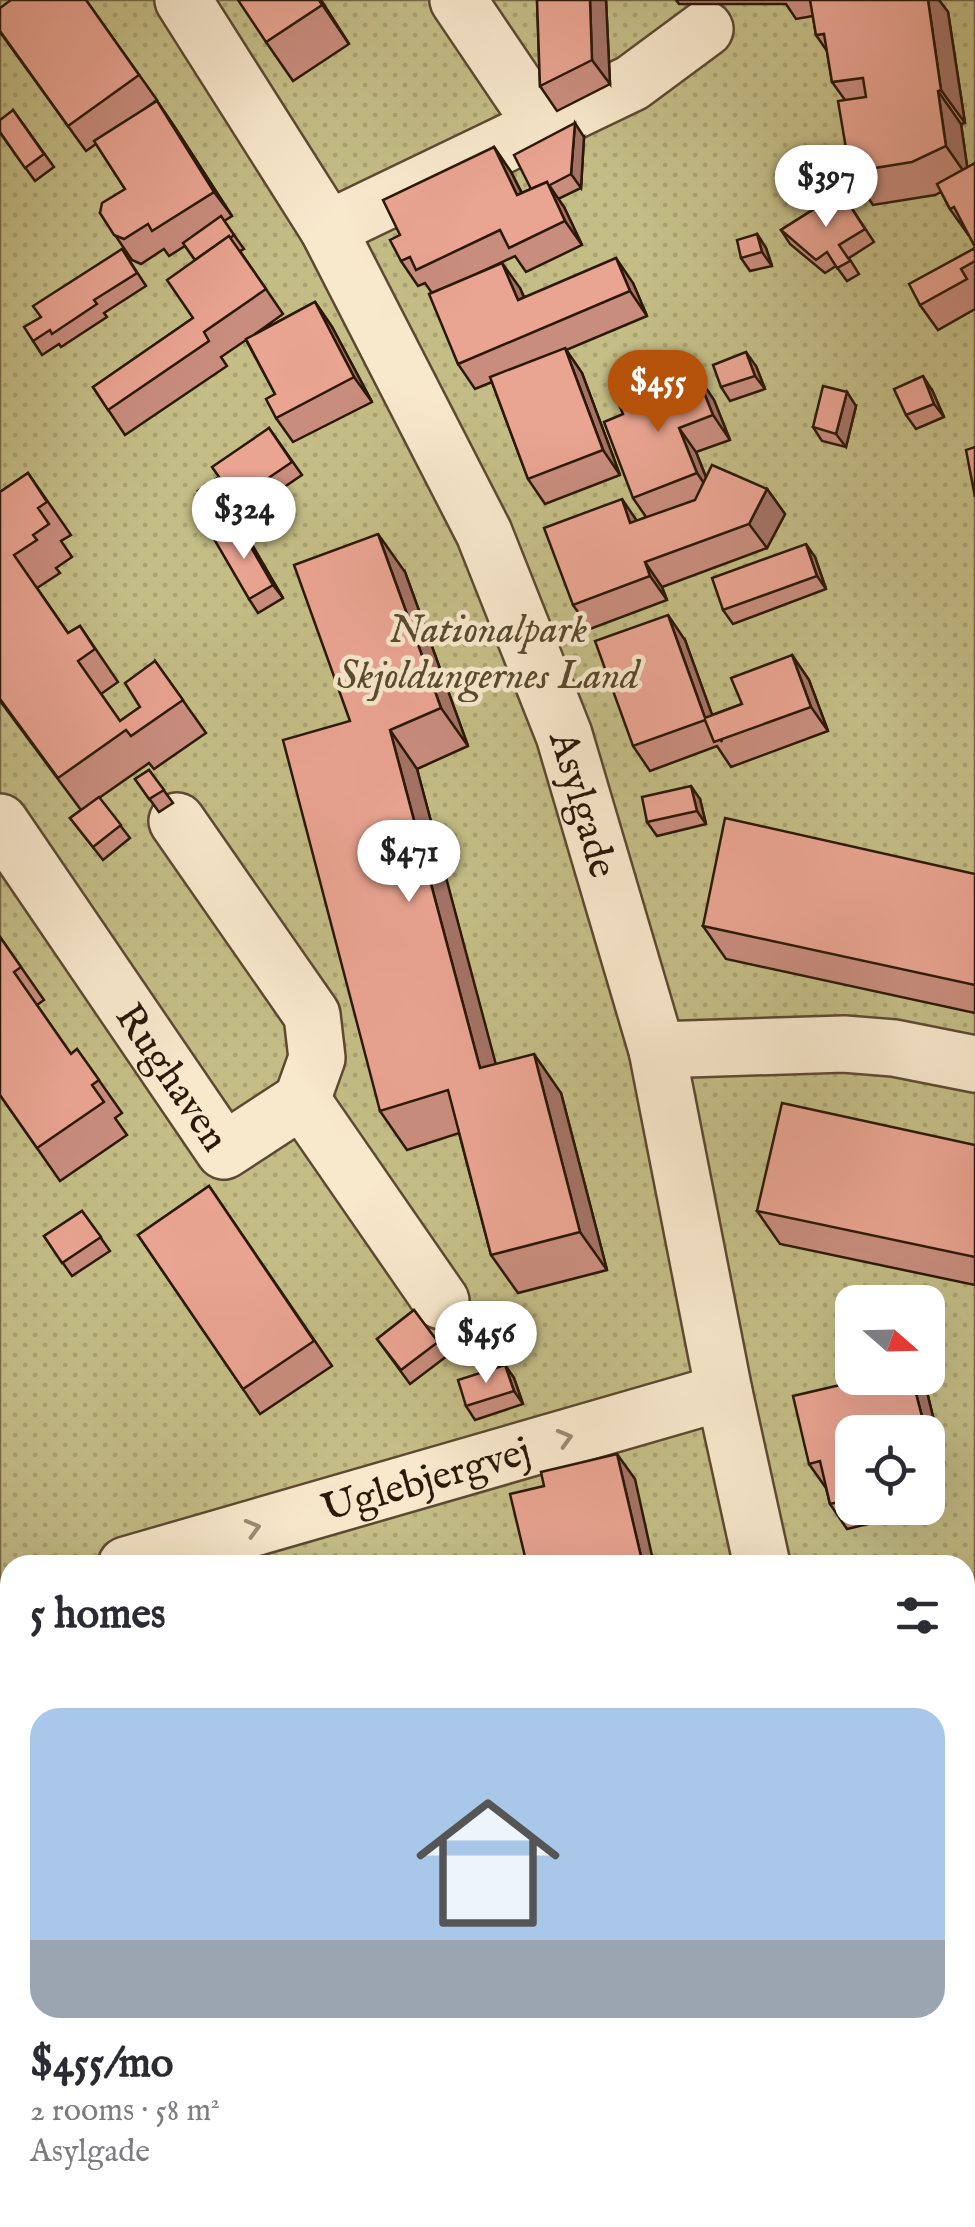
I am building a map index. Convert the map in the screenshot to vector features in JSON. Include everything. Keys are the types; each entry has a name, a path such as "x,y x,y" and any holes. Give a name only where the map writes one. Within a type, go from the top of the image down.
{"street":[{"name":"Asylgade","path":"183,0 328,229 484,533 564,735 657,1050 760,1555"},
{"path":"458,0 543,126"},
{"path":"328,229 632,83 705,29"},
{"name":"Rughaven","path":"0,822 224,1151 302,1100 441,1301"},
{"path":"177,822 312,1015 316,1058 302,1100"},
{"path":"657,1050 844,1044 894,1048 975,1064"},
{"name":"Uglebjergvej","path":"161,1555 724,1392"}],"green space":[{"name":"Nationalpark Skjoldungernes Land","path":"0,0 975,0 975,1555 0,1555"}],"building":[{"path":"11,0 86,0 139,75 68,126 0,31 0,8"},
{"path":"238,0 319,0 322,5 266,42"},
{"path":"537,0 590,0 592,60 540,86"},
{"path":"810,0 928,0 946,146 912,162 850,172 838,101 866,97 863,78 832,82 824,34 816,35"},
{"path":"157,101 214,192 152,231 148,224 124,239 114,235 100,213 102,203 125,189 94,141"},
{"path":"13,110 44,154 25,168 0,132 0,120"},
{"path":"575,123 571,174 548,186 547,182 531,189 514,155"},
{"path":"494,147 517,195 547,182 565,221 509,248 500,230 416,270 410,257 401,261 390,240 400,235 383,200"},
{"path":"975,163 975,247 937,184"},
{"path":"841,192 865,229 839,245 850,261 837,268 827,252 816,260 781,230"},
{"path":"221,216 234,235 195,260 183,243"},
{"path":"757,234 762,252 741,258 737,240"},
{"path":"229,236 266,289 204,332 209,341 108,410 93,387 193,318 167,280"},
{"path":"975,248 975,261 961,269 967,279 920,305 909,284"},
{"path":"122,249 137,273 94,300 97,304 52,334 50,330 33,341 24,327 41,317 33,306"},
{"path":"616,258 630,291 458,364 429,294 502,263 518,300"},
{"path":"315,302 354,377 276,418 266,399 275,394 246,339"},
{"path":"565,348 603,450 528,479 490,377"},
{"path":"746,352 755,376 721,387 713,365"},
{"path":"697,375 713,415 679,428 697,473 633,498 604,422 623,414 619,405"},
{"path":"923,376 934,404 906,415 894,389"},
{"path":"823,386 847,392 836,434 813,427"},
{"path":"269,428 292,462 214,515 198,491 219,477 212,467"},
{"path":"975,447 975,497 966,450"},
{"path":"712,465 767,489 749,524 645,562 650,576 573,605 544,528 622,499 630,523 695,500"},
{"path":"28,473 47,502 38,508 49,524 33,535 37,540 14,555 68,633 80,626 95,649 78,661 120,721 140,707 125,683 155,661 183,700 131,736 126,730 58,778 0,699 0,492"},
{"path":"238,525 273,585 249,599 214,539"},
{"path":"378,534 441,708 390,730 480,1068 534,1054 580,1232 491,1255 448,1090 380,1111 283,740 350,721 294,565"},
{"path":"806,544 817,576 723,610 712,578"},
{"path":"668,615 705,718 742,704 731,678 792,655 811,707 714,742 705,720 633,746 595,641"},
{"path":"149,770 164,790 149,799 135,779"},
{"path":"691,786 697,811 647,822 642,797"},
{"path":"99,797 121,825 93,847 70,818"},
{"path":"725,818 975,874 975,985 703,926"},
{"path":"0,937 21,967 14,972 71,1054 77,1049 99,1080 92,1085 104,1102 37,1148 0,1095"},
{"path":"782,1103 975,1145 975,1257 757,1211"},
{"path":"209,1186 314,1341 243,1389 138,1235"},
{"path":"82,1211 101,1237 62,1263 44,1236"},
{"path":"414,1310 438,1342 401,1370 377,1339"},
{"path":"505,1365 514,1391 466,1406 458,1380"},
{"path":"835,1386 835,1395 916,1395 922,1415 835,1415 835,1503 830,1504 820,1461 809,1464 793,1396"},
{"path":"617,1454 641,1555 525,1555 510,1494 544,1486 541,1472"}]}
